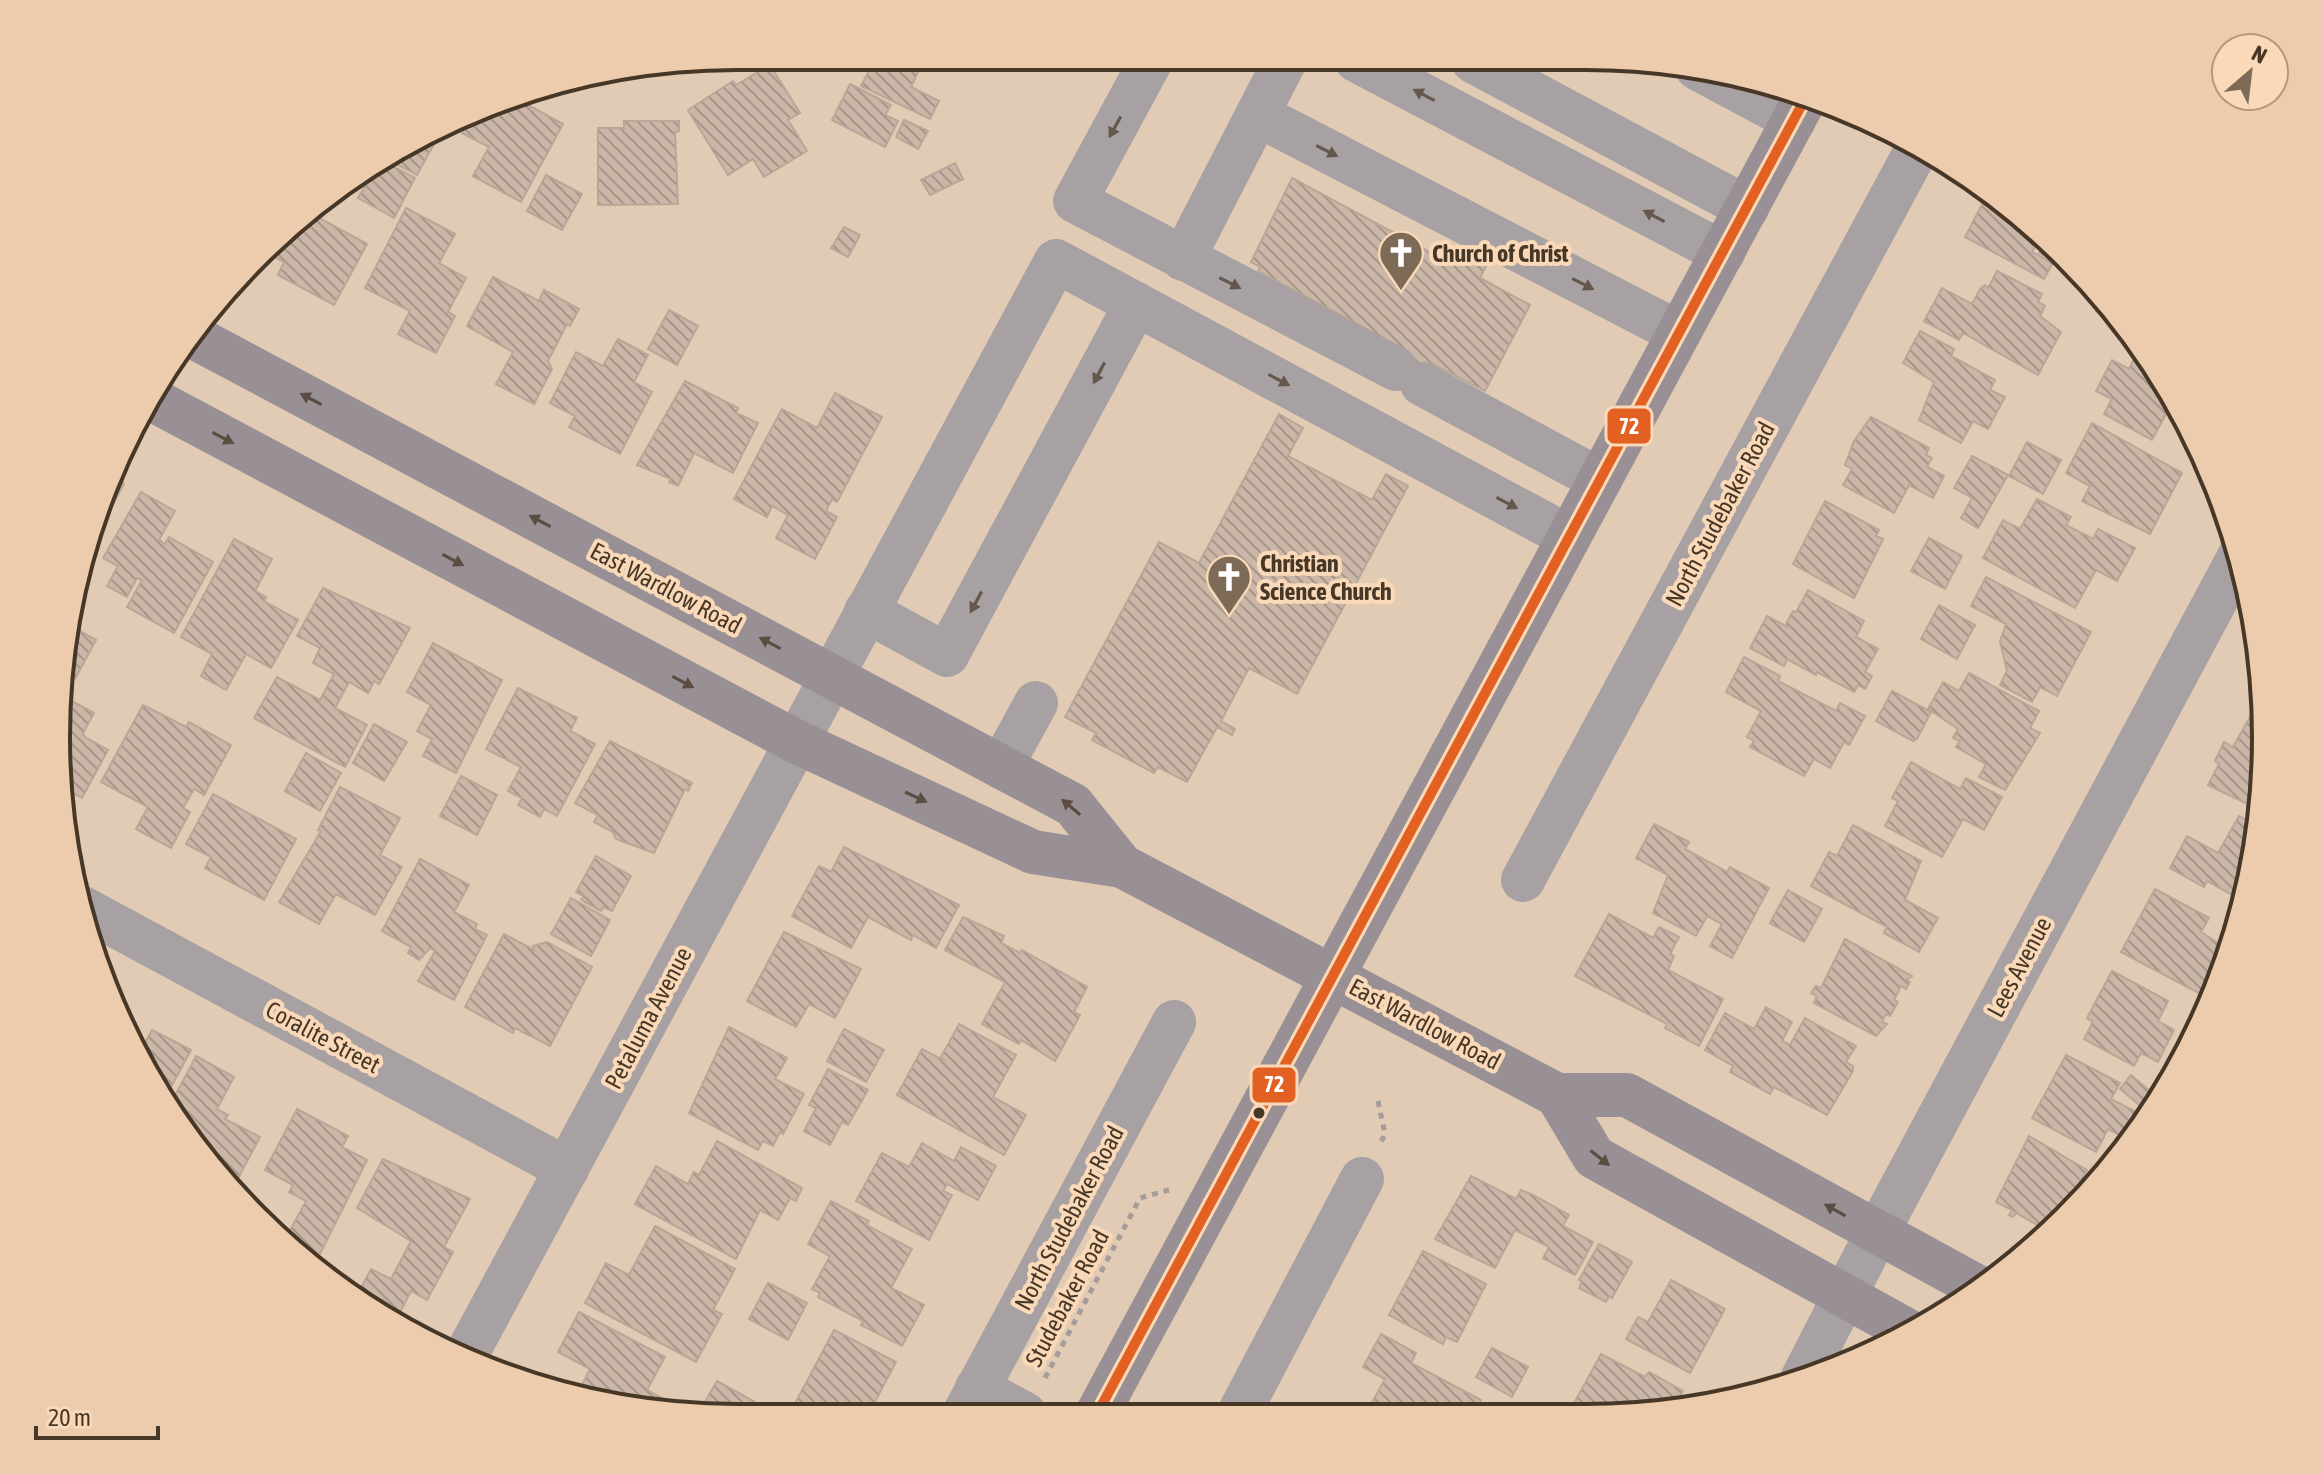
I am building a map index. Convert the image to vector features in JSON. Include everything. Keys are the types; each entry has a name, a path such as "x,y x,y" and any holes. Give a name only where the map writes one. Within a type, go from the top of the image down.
{"main road":[{"path":"1102,1404 1800,108"},
{"name":"East Wardlow Road","path":"201,341 1073,805 1122,866"},
{"name":"East Wardlow Road","path":"159,403 795,741 1033,852 1122,866 1557,1095 1627,1095 1969,1282"},
{"path":"1557,1095 1594,1157 1898,1326"}],"street":[{"path":"1146,70 1075,201 1600,480"},
{"path":"1183,259 1280,70"},
{"path":"1375,70 1723,253"},
{"path":"1490,70 1747,208"},
{"path":"1772,97 1800,108"},
{"path":"1258,115 1679,333"},
{"name":"North Studebaker Road","path":"1523,880 1913,156"},
{"name":"Petaluma Avenue","path":"470,1348 1056,261 1136,304"},
{"path":"866,611 947,655 1136,304 1569,537"},
{"name":"Lees Avenue","path":"1810,1365 1877,1233 2231,572"},
{"path":"1001,767 1036,703"},
{"name":"Coralite Street","path":"94,914 567,1169"},
{"name":"North Studebaker Road","path":"971,1401 1174,1022"},
{"path":"1244,1404 1362,1179"}],"path":[{"name":"Studebaker Road","path":"1030,1404 1140,1198"}],"building":[{"path":"762,70 773,70 800,113 788,120 807,151 764,177 753,159 728,175 688,110 733,81 736,85"},
{"path":"869,70 919,70 911,87 939,101 930,119 861,86"},
{"path":"850,84 891,105 885,115 898,121 885,147 832,120"},
{"path":"526,104 563,124 521,202 473,176 489,147 462,133 464,129"},
{"path":"904,120 928,131 918,149 896,137"},
{"path":"624,121 679,121 679,131 675,132 678,204 598,205 598,128 624,128"},
{"path":"435,143 417,175 396,164"},
{"path":"955,163 963,179 930,195 921,180"},
{"path":"392,166 415,178 394,218 358,198 369,180"},
{"path":"546,175 582,194 562,230 527,211"},
{"name":"Church of Christ","path":"1292,178 1452,264 1466,238 1493,252 1480,278 1530,305 1485,391 1433,364 1419,390 1406,350 1258,271 1260,267 1251,262"},
{"path":"1983,202 2036,246 2032,252 2053,263 2044,279 1965,237"},
{"path":"406,208 455,234 439,263 466,278 448,312 455,316 436,353 398,334 410,311 365,288"},
{"path":"319,218 367,244 334,305 278,275 284,262 274,257"},
{"path":"844,227 860,235 848,257 831,248"},
{"path":"1997,271 2042,294 2038,302 2045,306 2040,316 2061,332 2038,375 1963,333 1959,340 1924,321 1942,288 1972,304 1980,289 1985,285 1988,288"},
{"path":"493,277 539,301 544,290 579,309 570,326 567,324 548,361 552,369 534,404 496,384 513,352 467,326"},
{"path":"669,310 698,326 677,365 648,349"},
{"path":"1920,331 1954,349 1951,356 1995,380 1990,390 2005,397 1988,429 1973,421 1961,443 1919,420 1934,382 1903,363"},
{"path":"618,339 648,355 634,382 652,392 620,454 569,427 575,416 550,403 576,352 603,366"},
{"path":"2134,359 2167,412 2152,440 2104,414 2112,399 2096,391 2112,360 2129,369"},
{"path":"685,381 738,408 736,413 758,423 733,473 694,453 678,486 669,482 671,479 637,465"},
{"path":"835,393 882,417 837,502 832,499 826,511 837,517 815,559 776,538 788,515 772,506 767,517 734,499 782,409 817,428"},
{"name":"Christian Science Church","path":"1279,414 1303,428 1288,456 1372,500 1386,474 1408,486 1297,694 1249,668 1221,721 1235,729 1232,735 1217,727 1187,782 1158,767 1154,773 1092,740 1096,733 1065,717 1159,542 1199,563"},
{"path":"1871,417 1929,448 1926,455 1932,458 1927,467 1944,476 1933,498 1909,485 1894,513 1843,485 1852,469 1845,465 1854,441"},
{"path":"2092,423 2182,473 2150,534 2082,501 2090,486 2066,473"},
{"path":"2027,442 2061,460 2043,494 2009,476"},
{"path":"1972,456 2008,475 1978,528 1961,518 1972,498 1954,488"},
{"path":"121,482 124,484 111,508"},
{"path":"141,492 175,511 159,540 165,544 169,537 213,562 174,633 127,607 142,580 137,578 127,597 107,586 118,566 103,558"},
{"path":"2037,499 2071,517 2066,525 2093,539 2098,529 2135,548 2117,581 2096,570 2075,608 1983,558 2003,520 2020,529"},
{"path":"1825,501 1879,530 1876,536 1883,539 1854,598 1793,564"},
{"path":"1929,538 1962,556 1945,589 1911,571"},
{"path":"234,539 272,559 255,591 266,597 264,601 298,620 271,668 246,654 226,690 201,676 212,654 181,637"},
{"path":"1986,577 2091,632 2057,696 2040,687 2032,702 2000,685 2007,671 2000,641 2006,624 1971,606"},
{"path":"323,588 410,628 379,684 374,681 368,693 349,682 335,708 367,725 345,767 254,718 277,677 320,700 334,674 313,663 320,648 297,636"},
{"path":"1808,590 1864,621 1856,637 1878,649 1865,672 1872,676 1865,689 1858,685 1854,692 1787,659 1784,666 1750,648 1767,616 1788,627 1786,624 1793,611 1796,612"},
{"path":"1939,605 1975,625 1957,659 1921,639"},
{"path":"79,631 96,640 75,679 73,678"},
{"path":"433,643 502,680 456,773 423,756 432,739 417,731 431,705 407,692"},
{"path":"1744,657 1780,676 1778,681 1836,711 1840,703 1865,716 1849,745 1844,742 1830,768 1814,759 1804,776 1750,747 1754,741 1747,737 1761,711 1726,692"},
{"path":"1969,673 2039,711 2030,728 2040,733 2005,790 1979,777 1986,764 1956,747 1960,741 1953,738 1958,729 1928,709 1943,682 1959,691"},
{"path":"518,688 577,718 570,731 595,744 557,816 544,809 540,817 518,805 522,798 508,791 521,767 486,749"},
{"path":"1892,691 1931,712 1913,741 1876,721"},
{"path":"71,701 94,713 83,733 108,750 82,798 72,793 71,781"},
{"path":"143,705 186,727 189,722 231,745 204,795 194,789 183,808 190,812 171,848 136,829 148,807 101,782"},
{"path":"2252,715 2248,804 2208,785 2219,764 2215,761 2224,742 2233,747"},
{"path":"374,724 407,742 384,781 353,763"},
{"path":"610,741 692,783 688,791 685,789 654,853 616,839 613,832 594,822 598,815 575,803"},
{"path":"306,753 341,773 320,811 285,791"},
{"path":"1911,762 1960,789 1966,778 2002,797 1984,830 1963,819 1942,857 1885,826 1898,801 1892,798"},
{"path":"461,776 497,795 477,835 440,816"},
{"path":"340,787 400,818 380,855 402,867 375,915 336,894 319,924 279,902 321,831 318,830"},
{"path":"213,794 296,839 264,900 205,868 211,857 186,844"},
{"path":"2239,816 2246,820 2232,895 2207,881 2204,887 2170,868 2187,836 2218,853"},
{"path":"1654,824 1689,842 1685,849 1727,872 1730,867 1769,888 1732,958 1710,946 1722,924 1707,916 1696,936 1653,913 1668,875 1636,858"},
{"path":"1853,825 1921,861 1905,900 1938,918 1919,952 1884,933 1887,927 1811,886 1829,852 1837,856"},
{"path":"844,847 959,905 936,948 913,935 911,940 868,917 851,948 792,916 819,866 831,872"},
{"path":"596,856 631,876 612,911 603,907 601,911 581,900 584,896 576,892"},
{"path":"420,859 469,885 454,912 477,924 475,929 487,935 454,1000 418,981 435,951 430,948 419,960 408,953 411,947 382,931"},
{"path":"2155,889 2209,918 2201,932 2219,944 2200,994 2121,952"},
{"path":"1788,890 1822,909 1804,942 1770,923"},
{"path":"571,898 610,920 591,956 551,934"},
{"path":"1609,914 1653,938 1659,927 1679,937 1670,954 1674,956 1668,970 1723,999 1699,1046 1665,1028 1667,1024 1575,976"},
{"path":"963,917 1004,936 1001,943 1020,953 1022,950 1087,987 1074,1012 1080,1015 1055,1061 1021,1040 1019,1044 982,1024 1005,982 945,950"},
{"path":"784,932 861,969 835,1018 809,1004 796,1027 747,1001"},
{"path":"504,934 534,950 533,946 547,942 592,967 550,1046 515,1028 513,1033 465,1007"},
{"path":"1845,939 1912,976 1906,980 1910,982 1906,989 1901,986 1894,1000 1898,1002 1890,1016 1886,1014 1882,1022 1887,1024 1876,1036 1814,1003 1817,996 1811,993 1816,986 1821,988"},
{"path":"2112,971 2168,1001 2158,1021 2174,1030 2158,1062 2141,1053 2134,1066 2084,1039 2093,1022 2087,1018"},
{"path":"1766,1007 1792,1022 1782,1041 1790,1045 1805,1018 1856,1046 1846,1062 1853,1066 1853,1071 1827,1115 1774,1087 1770,1094 1730,1072 1733,1066 1705,1050 1725,1013 1754,1029"},
{"path":"959,1024 1016,1055 993,1097 1026,1115 1004,1155 897,1095 922,1049 945,1061 941,1057"},
{"path":"729,1027 787,1058 775,1079 804,1094 783,1134 780,1132 773,1146 763,1141 758,1150 689,1113"},
{"path":"844,1029 884,1050 866,1082 827,1061"},
{"path":"152,1030 191,1050 170,1089 159,1070 145,1043"},
{"path":"2066,1055 2120,1083 2111,1099 2137,1112 2120,1135 2108,1129 2096,1152 2032,1118"},
{"path":"196,1056 234,1077 217,1109 228,1115 225,1119 260,1137 238,1179 208,1143 175,1096"},
{"path":"828,1069 868,1090 848,1125 842,1122 830,1145 804,1131 816,1108 809,1105"},
{"path":"2131,1075 2150,1091 2141,1106 2120,1089"},
{"path":"297,1109 348,1136 342,1147 367,1160 320,1254 290,1231 306,1201 289,1192 293,1185 265,1170"},
{"path":"2029,1136 2087,1170 2077,1187 2039,1226 2016,1213 2013,1217 2009,1215 2012,1210 1996,1202"},
{"path":"717,1141 802,1188 796,1201 790,1198 778,1220 760,1210 736,1259 635,1204 656,1166 688,1184 694,1172 699,1175"},
{"path":"922,1143 954,1161 961,1147 996,1166 978,1200 947,1184 943,1191 952,1195 929,1240 856,1201 882,1153 909,1167"},
{"path":"383,1159 470,1199 444,1247 453,1252 427,1300 411,1291 400,1313 361,1288 371,1269 391,1279 411,1241 357,1208"},
{"path":"1471,1176 1516,1199 1521,1190 1569,1215 1563,1226 1593,1242 1575,1275 1543,1258 1549,1247 1515,1230 1495,1268 1435,1239"},
{"path":"831,1201 869,1221 866,1225 912,1249 891,1288 924,1305 902,1346 861,1325 863,1321 818,1297 820,1293 812,1289 830,1256 808,1244"},
{"path":"655,1226 735,1269 713,1310 722,1314 696,1362 585,1303 606,1263 629,1275"},
{"path":"1599,1244 1632,1262 1612,1298 1609,1296 1606,1302 1579,1288 1582,1282 1579,1280"},
{"path":"1423,1251 1486,1284 1457,1342 1446,1337 1443,1344 1389,1315"},
{"path":"1671,1280 1725,1309 1690,1373 1626,1339 1638,1317 1648,1322"},
{"path":"768,1283 807,1303 788,1340 749,1319"},
{"path":"579,1312 665,1357 647,1390 665,1400 582,1385 590,1369 558,1352"},
{"path":"834,1330 896,1362 874,1404 795,1404"},
{"path":"1381,1334 1416,1353 1411,1363 1481,1400 1479,1404 1371,1404 1385,1379 1363,1367"},
{"path":"1492,1348 1528,1367 1512,1397 1476,1377"},
{"path":"1601,1354 1645,1377 1649,1372 1683,1391 1680,1397 1672,1398 1574,1404"},
{"path":"717,1381 755,1402 754,1404 704,1403"}],"transit line":[{"name":"72","path":"1102,1404 1801,106"}],"place":[{"name":"Church of Christ","path":"1401,292"},
{"name":"Christian Science Church","path":"1229,616"}]}
